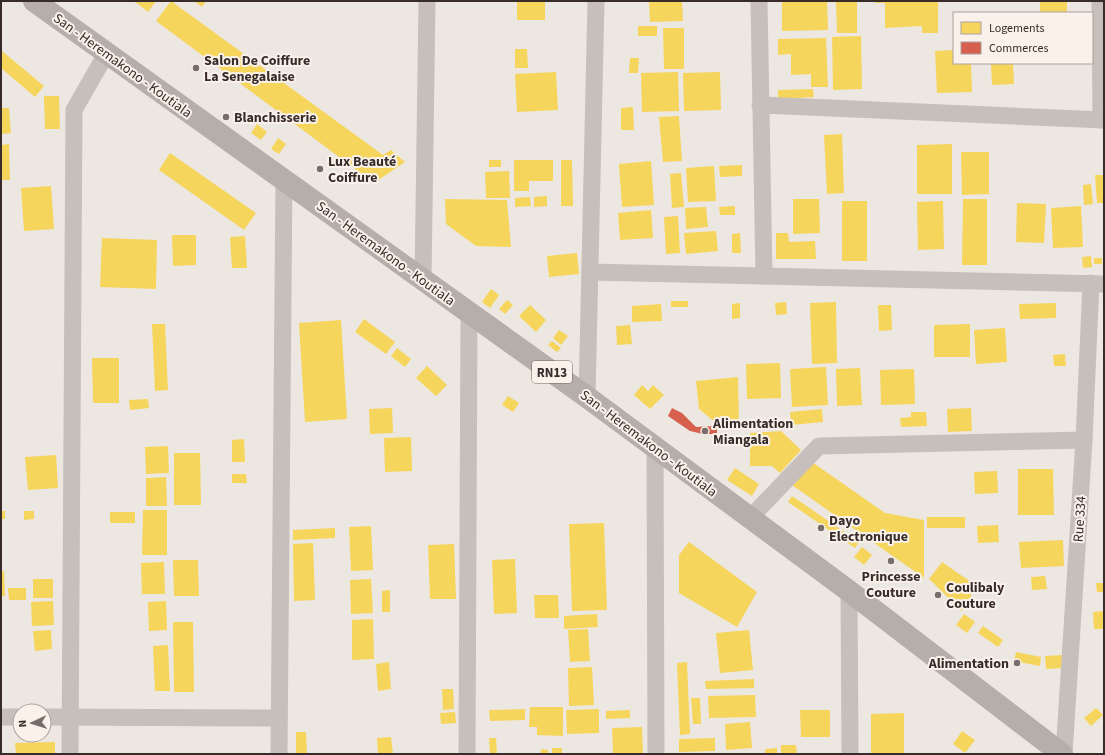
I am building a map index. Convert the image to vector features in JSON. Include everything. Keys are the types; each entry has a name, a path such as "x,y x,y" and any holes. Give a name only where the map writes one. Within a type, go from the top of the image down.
{"main road":[{"name":"San - Heremakono - Koutiala","path":"34,1 106,54 284,178 587,398 849,591 1063,754"}],"street":[{"path":"423,280 427,1"},
{"path":"587,398 596,1"},
{"path":"759,1 764,276"},
{"path":"760,105 1102,120 1100,1"},
{"path":"70,754 74,110 106,54"},
{"path":"279,754 284,178"},
{"path":"590,272 1097,283"},
{"name":"Rue 334","path":"1063,754 1084,440 1097,283"},
{"path":"467,754 469,313"},
{"path":"750,518 819,446 1084,440"},
{"path":"655,448 656,754"},
{"path":"849,591 850,754"},
{"path":"1,717 12,717"},
{"path":"52,717 279,718"}],"building: Logements":[{"path":"134,1 156,1 148,12"},
{"path":"171,1 383,155 391,150 405,162 374,183 156,21"},
{"path":"194,1 206,1 202,7"},
{"path":"517,1 545,1 545,20 517,20"},
{"path":"649,1 682,1 683,21 650,22"},
{"path":"782,1 827,1 828,30 782,31"},
{"path":"836,1 857,1 857,33 837,33"},
{"path":"875,1 938,1 938,33 922,33 922,26 885,28 885,3 875,3"},
{"path":"1040,1 1067,1 1067,12 1040,12"},
{"path":"638,26 657,26 657,36 638,36"},
{"path":"663,28 684,28 684,69 664,69"},
{"path":"861,36 862,89 833,90 832,37"},
{"path":"826,38 828,87 811,87 811,74 791,75 791,54 778,55 778,39"},
{"path":"515,49 527,49 528,68 515,68"},
{"path":"953,50 953,64 971,64 972,92 937,93 935,51"},
{"path":"2,51 44,86 35,97 1,68"},
{"path":"630,58 639,58 638,73 629,73"},
{"path":"991,64 1013,64 1014,84 992,85"},
{"path":"556,72 558,110 517,112 515,74"},
{"path":"678,72 679,111 642,112 641,73"},
{"path":"720,72 721,110 684,111 683,73"},
{"path":"813,89 814,97 778,99 778,90"},
{"path":"44,96 59,96 60,129 45,129"},
{"path":"633,107 634,130 621,130 621,108"},
{"path":"1,108 9,108 11,133 1,134"},
{"path":"679,116 682,161 663,162 659,117"},
{"path":"257,124 267,132 261,140 251,133"},
{"path":"842,134 844,193 827,194 824,135"},
{"path":"278,138 286,144 279,154 271,149"},
{"path":"9,144 10,180 1,180 1,145"},
{"path":"952,144 952,194 917,194 917,145"},
{"path":"961,152 989,152 989,194 962,195"},
{"path":"170,153 256,213 244,230 159,170"},
{"path":"489,160 501,160 501,167 489,167"},
{"path":"514,160 553,160 553,181 529,181 529,191 514,191"},
{"path":"561,160 572,160 573,206 561,206"},
{"path":"651,161 654,205 622,207 619,164"},
{"path":"742,165 742,176 720,177 719,166"},
{"path":"714,166 716,201 688,202 686,168"},
{"path":"509,171 510,198 486,198 485,172"},
{"path":"681,173 684,207 672,208 670,174"},
{"path":"1095,175 1104,175 1104,203 1097,203"},
{"path":"1091,184 1093,204 1084,205 1083,185"},
{"path":"51,186 54,229 24,231 21,188"},
{"path":"547,196 547,206 534,207 534,197"},
{"path":"530,197 531,206 515,207 515,198"},
{"path":"445,199 507,200 511,247 476,246 446,224"},
{"path":"793,199 819,199 820,233 793,234"},
{"path":"963,199 987,199 987,265 962,265"},
{"path":"842,201 867,201 867,261 842,261"},
{"path":"943,201 944,249 918,250 917,202"},
{"path":"1017,203 1046,204 1044,243 1016,242"},
{"path":"735,206 735,215 720,215 719,207"},
{"path":"1081,206 1083,247 1053,248 1051,208"},
{"path":"706,207 708,227 686,229 685,208"},
{"path":"651,210 653,238 620,240 618,213"},
{"path":"678,216 680,253 666,254 664,217"},
{"path":"716,231 718,251 686,254 684,233"},
{"path":"740,233 741,253 732,253 732,234"},
{"path":"776,233 788,233 789,242 815,241 816,259 776,259"},
{"path":"172,235 196,235 196,265 173,266"},
{"path":"245,236 247,268 232,268 230,237"},
{"path":"102,238 157,240 156,289 100,287"},
{"path":"577,253 579,274 549,277 547,256"},
{"path":"1091,256 1092,267 1083,268 1082,257"},
{"path":"1094,258 1102,258 1102,264 1094,264"},
{"path":"491,289 499,295 490,308 482,302"},
{"path":"507,300 513,305 505,314 499,309"},
{"path":"671,301 688,301 688,307 671,307"},
{"path":"786,302 787,314 776,315 775,303"},
{"path":"836,302 837,363 812,364 810,303"},
{"path":"740,303 740,318 732,319 732,304"},
{"path":"1056,303 1056,318 1020,319 1019,304"},
{"path":"661,304 662,321 632,322 632,306"},
{"path":"530,305 546,320 536,332 519,316"},
{"path":"878,305 891,305 892,330 879,331"},
{"path":"364,319 395,342 386,354 355,332"},
{"path":"341,320 347,419 305,422 299,323"},
{"path":"152,324 165,324 168,390 155,391"},
{"path":"970,324 970,357 934,357 934,325"},
{"path":"630,325 632,344 617,345 616,326"},
{"path":"1005,328 1007,362 976,364 974,330"},
{"path":"559,330 568,336 561,345 553,338"},
{"path":"552,341 561,348 557,352 548,345"},
{"path":"397,348 411,359 405,367 391,356"},
{"path":"1065,354 1066,366 1054,366 1053,355"},
{"path":"92,358 119,358 119,403 93,403"},
{"path":"780,363 781,398 747,399 746,364"},
{"path":"427,366 447,385 436,396 416,378"},
{"path":"826,367 828,405 792,407 790,369"},
{"path":"860,368 862,405 837,406 836,369"},
{"path":"914,369 915,404 881,405 880,370"},
{"path":"738,377 739,425 721,427 699,409 696,381"},
{"path":"642,385 648,391 653,385 664,395 650,409 634,395"},
{"path":"508,396 519,403 513,412 502,405"},
{"path":"148,399 149,408 130,410 129,400"},
{"path":"392,408 393,433 370,434 369,409"},
{"path":"971,408 972,431 948,432 947,409"},
{"path":"822,409 823,422 791,425 790,412"},
{"path":"911,412 926,412 927,426 901,427 900,418 911,417"},
{"path":"781,431 801,450 780,473 772,466 750,466 750,433"},
{"path":"411,437 412,471 385,472 384,438"},
{"path":"244,439 245,462 232,462 232,440"},
{"path":"168,446 169,473 146,474 145,447"},
{"path":"174,453 200,453 201,505 174,505"},
{"path":"56,455 58,488 28,490 25,457"},
{"path":"812,462 885,513 924,520 924,578 792,485"},
{"path":"735,468 759,484 752,496 727,480"},
{"path":"1018,469 1053,469 1054,515 1018,515"},
{"path":"997,471 998,493 975,494 974,472"},
{"path":"232,474 246,474 247,483 232,483"},
{"path":"166,477 167,506 146,506 146,478"},
{"path":"792,496 859,542 855,548 788,502"},
{"path":"143,510 167,510 167,555 142,555"},
{"path":"1,511 5,511 5,519 1,519"},
{"path":"24,511 34,511 34,519 24,520"},
{"path":"110,512 135,512 135,523 110,523"},
{"path":"927,517 965,517 965,528 927,528"},
{"path":"604,523 607,610 572,611 569,524"},
{"path":"998,525 999,542 978,543 977,526"},
{"path":"371,526 373,570 351,571 349,527"},
{"path":"335,528 335,538 293,540 293,530"},
{"path":"1063,540 1064,566 1021,568 1019,542"},
{"path":"689,542 757,592 737,627 679,593 679,555"},
{"path":"313,543 315,600 294,601 293,544"},
{"path":"454,544 456,599 430,599 428,545"},
{"path":"862,547 872,555 864,565 854,557"},
{"path":"515,559 517,613 494,614 492,560"},
{"path":"173,560 198,560 199,596 174,596"},
{"path":"164,562 165,594 142,594 141,563"},
{"path":"942,562 968,580 971,585 971,597 962,611 929,579"},
{"path":"1,571 4,571 5,596 1,596"},
{"path":"1045,576 1047,589 1032,590 1031,577"},
{"path":"33,579 53,579 53,598 33,598"},
{"path":"371,579 373,613 351,614 350,580"},
{"path":"1096,583 1104,583 1104,592 1097,592"},
{"path":"8,588 26,588 26,600 9,600"},
{"path":"390,590 390,612 382,612 382,591"},
{"path":"534,595 558,595 559,618 535,618"},
{"path":"53,601 54,625 32,626 31,602"},
{"path":"166,601 167,630 149,631 148,602"},
{"path":"1104,611 1104,629 1094,629 1093,612"},
{"path":"597,614 598,627 564,629 564,616"},
{"path":"964,614 975,622 967,633 956,625"},
{"path":"373,619 374,659 352,660 352,620"},
{"path":"173,622 193,622 194,692 174,692"},
{"path":"983,626 1003,640 998,647 978,633"},
{"path":"588,629 590,661 570,662 568,630"},
{"path":"51,630 52,649 35,651 33,631"},
{"path":"749,630 753,670 720,673 716,633"},
{"path":"168,645 170,691 155,691 153,646"},
{"path":"1016,652 1041,657 1040,666 1014,661"},
{"path":"1062,655 1063,668 1046,669 1045,656"},
{"path":"389,662 391,689 378,691 376,664"},
{"path":"687,662 690,734 680,735 677,663"},
{"path":"592,667 594,705 569,706 568,668"},
{"path":"754,679 754,688 706,689 705,681"},
{"path":"442,689 453,689 454,709 443,710"},
{"path":"755,695 756,717 709,718 708,696"},
{"path":"691,698 700,698 701,724 693,724"},
{"path":"530,707 563,707 563,736 537,735 537,727 529,727"},
{"path":"1096,708 1103,715 1091,726 1084,718"},
{"path":"525,709 525,720 490,721 489,710"},
{"path":"599,709 599,733 567,734 566,710"},
{"path":"630,710 630,718 606,719 606,711"},
{"path":"800,710 830,710 830,737 801,737"},
{"path":"455,712 456,723 441,724 440,713"},
{"path":"904,713 904,754 871,754 871,714"},
{"path":"750,722 752,748 726,750 725,724"},
{"path":"642,727 643,754 613,754 612,728"},
{"path":"962,731 975,740 965,753 953,744"},
{"path":"296,732 306,732 307,754 296,754"},
{"path":"391,737 393,754 378,754 377,738"},
{"path":"489,738 496,738 497,754 490,754"},
{"path":"715,738 715,751 679,752 679,739"},
{"path":"55,742 55,754 16,754 15,743"},
{"path":"781,745 796,745 797,754 781,754"},
{"path":"552,748 562,748 562,754 552,754"},
{"path":"777,748 777,754 765,754 765,749"},
{"path":"541,749 548,750 548,754 541,754"}],"building: Commerces":[{"path":"672,408 682,413 696,427 717,426 717,434 703,434 690,431 668,416"}],"place":[{"name":"Salon De Coiffure La Senegalaise","path":"196,68"},
{"name":"Blanchisserie","path":"226,117"},
{"name":"Lux Beauté Coiffure","path":"320,169"},
{"name":"Alimentation Miangala","path":"705,431"},
{"name":"Dayo Electronique","path":"821,528"},
{"name":"Princesse Couture","path":"891,561"},
{"name":"Coulibaly Couture","path":"938,595"},
{"name":"Alimentation","path":"1017,663"}]}
